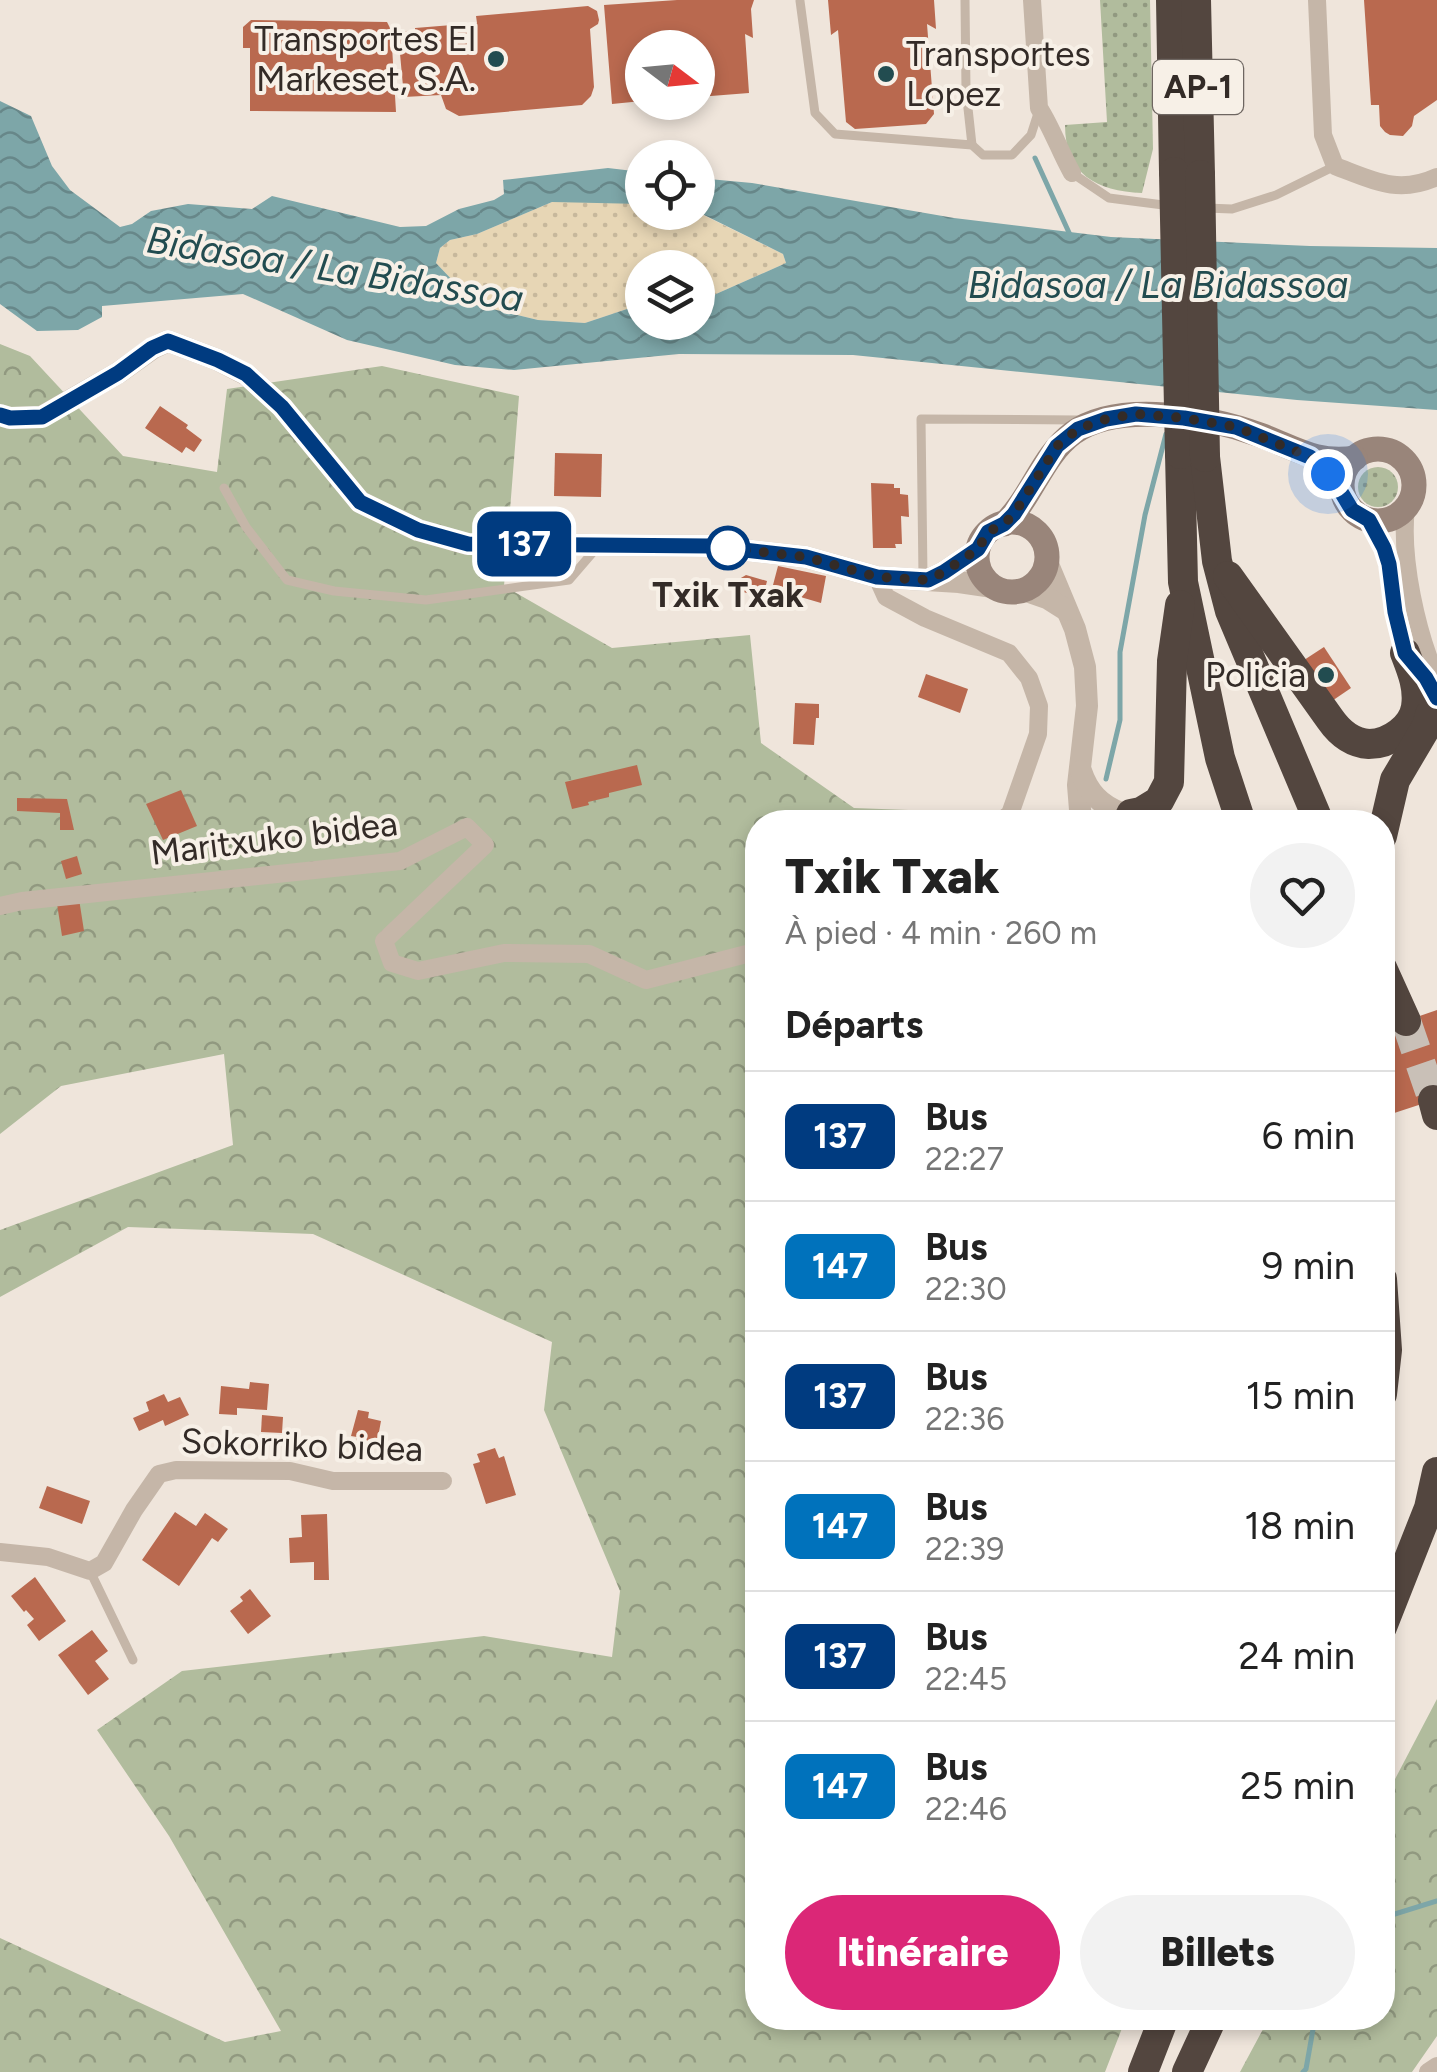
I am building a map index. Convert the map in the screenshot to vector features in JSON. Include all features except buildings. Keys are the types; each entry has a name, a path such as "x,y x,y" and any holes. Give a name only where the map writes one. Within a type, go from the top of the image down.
{"highway":[{"name":"AP-1","path":"1171,0 1187,173"},
{"name":"AP-1","path":"1193,456 1187,173 1196,0"},
{"path":"1193,456 1230,611 1314,810"},
{"path":"1144,810 1159,801 1169,782 1172,661 1193,456"},
{"path":"1218,561 1338,731 1346,736 1369,744 1382,742 1413,720 1417,686 1405,653"},
{"path":"1183,582 1220,758 1236,810"},
{"path":"1388,810 1395,780 1427,726 1436,687"},
{"path":"1395,997 1406,1021"},
{"path":"1395,1593 1428,1508 1437,1472"},
{"path":"1143,2072 1159,2030"},
{"path":"1188,2072 1207,2030"}],"main road":[{"path":"1004,524 1026,526 1036,532 1045,546 1042,576 1024,590 1008,592 993,587 980,570 978,549 988,532 1014,514 1057,446 1078,429 1136,414 1210,422 1249,431 1310,457 1354,458 1382,449 1406,462 1414,479 1409,503"},
{"path":"1310,457 1328,474 1352,510 1369,520 1390,520 1437,481"},
{"path":"1343,493 1344,474 1354,458"},
{"path":"1406,462 1437,471"},
{"path":"1036,532 1041,472"}],"street":[{"path":"1032,0 1039,108 1072,173"},
{"path":"1317,0 1323,135 1334,166 1388,186 1418,186 1437,177"},
{"path":"0,414 10,418 42,417 168,341 246,374 282,407 360,502 418,530 468,544 709,546 806,557 877,577 993,587"},
{"path":"1409,503 1404,543 1418,625 1436,687"},
{"path":"1369,520 1389,564 1405,653 1436,687"},
{"path":"925,580 978,549"},
{"path":"1046,562 1080,648 1087,686 1078,785 1080,810"},
{"path":"877,577 886,597 1009,653 1029,678 1038,706 1038,734 1011,810"},
{"path":"1024,590 1067,611"},
{"path":"1080,764 1094,796 1113,810"},
{"name":"Maritxuko bidea","path":"0,906 400,861 466,828 484,845 384,941 392,963 418,971 504,953 589,954 646,980 745,954"},
{"name":"Sokorriko bidea","path":"90,1571 104,1562 159,1474 176,1470 290,1471 333,1481 444,1481"},
{"path":"0,1552 48,1557 90,1571"},
{"path":"1428,2072 1437,2066"}],"lane":[{"path":"965,0 966,90 972,146"},
{"path":"800,1 815,113 835,134 972,146 983,155 1012,155 1031,135 1039,108"},
{"path":"1072,173 1110,198 1232,210 1276,195 1334,166"},
{"path":"925,580 921,418 1100,421"},
{"path":"224,488 246,528 287,580 334,591 426,600 569,580 600,545"},
{"path":"90,1571 133,1660"}],"green space":[{"path":"1100,0 1150,0 1153,149 1142,193 1097,184 1086,177 1077,168 1066,142 1065,125 1107,122"},
{"path":"0,344 30,356 123,456 217,472 227,389 382,366 519,396 504,586 612,648 750,635 761,743 854,808 910,810 745,810 745,2030 1121,2030 1105,2072 0,2072 0,1938 225,2042 281,2031 169,1836 97,1730 182,1671 484,1636 612,1657 620,1591 544,1410 552,1342 313,1234 128,1227 0,1297 0,1230 233,1145 224,1054 61,1086 0,1134"},
{"path":"1378,467 1392,473 1398,487 1392,501 1378,507 1364,501 1358,487 1364,473"},
{"path":"1437,1699 1437,2036 1412,2072 1240,2072 1263,2030 1395,2030 1395,1779"}],"sand":[{"path":"552,202 625,202 625,230 715,230 715,221 783,254 786,263 715,294 715,250 625,250 625,310 585,323 538,320 476,305 436,263 440,248 450,240 477,234"}],"water":[{"name":"Bidasoa / La Bidassoa","path":"0,101 31,116 52,166 70,190 120,227 151,211 188,204 252,209 272,196 400,227 426,226 459,209 494,200 504,194 503,180 608,168 625,170 625,204 552,202 477,234 450,240 440,248 436,263 476,305 538,320 585,323 625,310 625,340 715,340 715,294 786,263 783,254 715,220 715,180 954,218 1111,237 1437,248 1437,410 1297,400 853,355 679,354 514,370 455,365 347,340 243,294 102,306 102,317 78,330 37,331 0,304"}],"waterway":[{"path":"1035,158 1071,237"},
{"path":"1106,779 1120,720 1120,652 1145,515 1166,434"},
{"path":"1395,1914 1437,1901"},
{"path":"1303,2072 1313,2030"}],"tunnel":[{"path":"1406,1021 1433,1100"}],"bus line":[{"name":"137","path":"0,415 42,417 168,341 246,374 282,407 360,502 418,530 468,544 709,546 806,557 877,577 918,580 944,572 978,549 988,532 1014,514 1057,446 1078,429 1136,414 1236,427 1310,457 1334,480 1352,510 1369,520 1389,564 1405,653 1437,698"}],"place":[{"name":"Transportes El Markeset, S.A.","path":"496,59"},
{"name":"Transportes Lopez","path":"886,74"},
{"name":"Txik Txak","path":"728,548"},
{"name":"Policia","path":"1326,675"}],"route":[{"path":"728,548 806,557 877,577 928,580 978,549 988,532 1014,514 1057,446 1078,429 1136,414 1236,427 1310,457 1328,474"}]}
